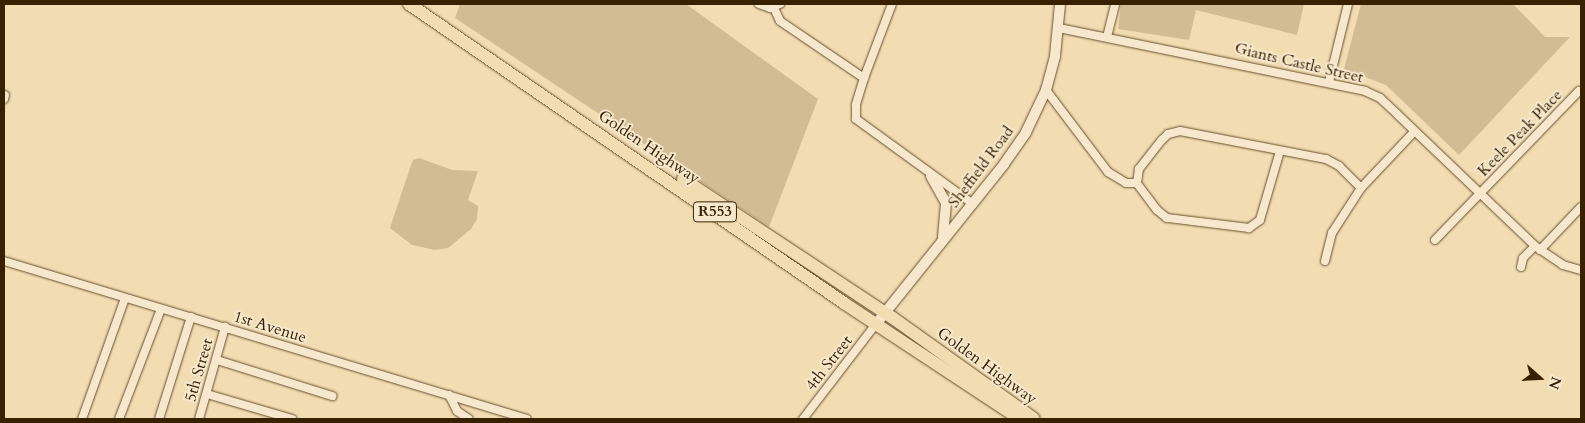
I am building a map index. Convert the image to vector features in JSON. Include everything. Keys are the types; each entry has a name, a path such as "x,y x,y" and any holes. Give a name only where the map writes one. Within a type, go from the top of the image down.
{"main road":[{"name":"Golden Highway","path":"409,4 876,324 1020,419"},
{"name":"Golden Highway","path":"424,4 884,313 1034,419"}],"street":[{"path":"758,4 777,6 780,21 864,78"},
{"path":"892,4 864,78 855,110 858,123 973,204"},
{"name":"Sheffield Road","path":"876,324 973,204 1026,132 1046,90 1059,28 1060,4"},
{"path":"1107,37 1115,4"},
{"path":"1329,82 1348,4"},
{"name":"Giants Castle Street","path":"1059,28 1329,82 1380,98 1538,248 1563,265 1581,270"},
{"path":"1046,90 1108,172 1126,182 1138,183"},
{"name":"Keele Peak Place","path":"1435,240 1579,92"},
{"path":"1280,150 1260,220 1250,228 1167,218 1157,210 1138,183 1139,169 1162,140 1174,132 1189,132 1326,159 1339,166 1361,188"},
{"path":"1325,261 1332,233 1361,188 1414,132"},
{"path":"931,176 943,194 948,210 943,240"},
{"path":"1521,267 1523,258 1538,248 1581,207"},
{"name":"1st Avenue","path":"4,261 449,395 503,416 528,419"},
{"path":"82,419 125,298"},
{"path":"119,419 162,308"},
{"path":"159,419 191,317"},
{"name":"4th Street","path":"803,419 876,324"},
{"name":"5th Street","path":"199,419 225,327"},
{"path":"217,360 332,396"},
{"path":"207,394 292,419"},
{"path":"449,395 457,412 469,419"}],"shaded area":[{"path":"460,4 686,4 818,99 769,227 455,18"},
{"path":"1121,4 1304,4 1297,35 1196,10 1189,40 1118,29"},
{"path":"1361,4 1513,4 1545,37 1570,37 1459,155 1386,85 1344,69"},
{"path":"419,158 452,170 478,171 468,200 478,206 477,219 471,229 448,248 435,250 412,245 390,228 413,160"}]}
